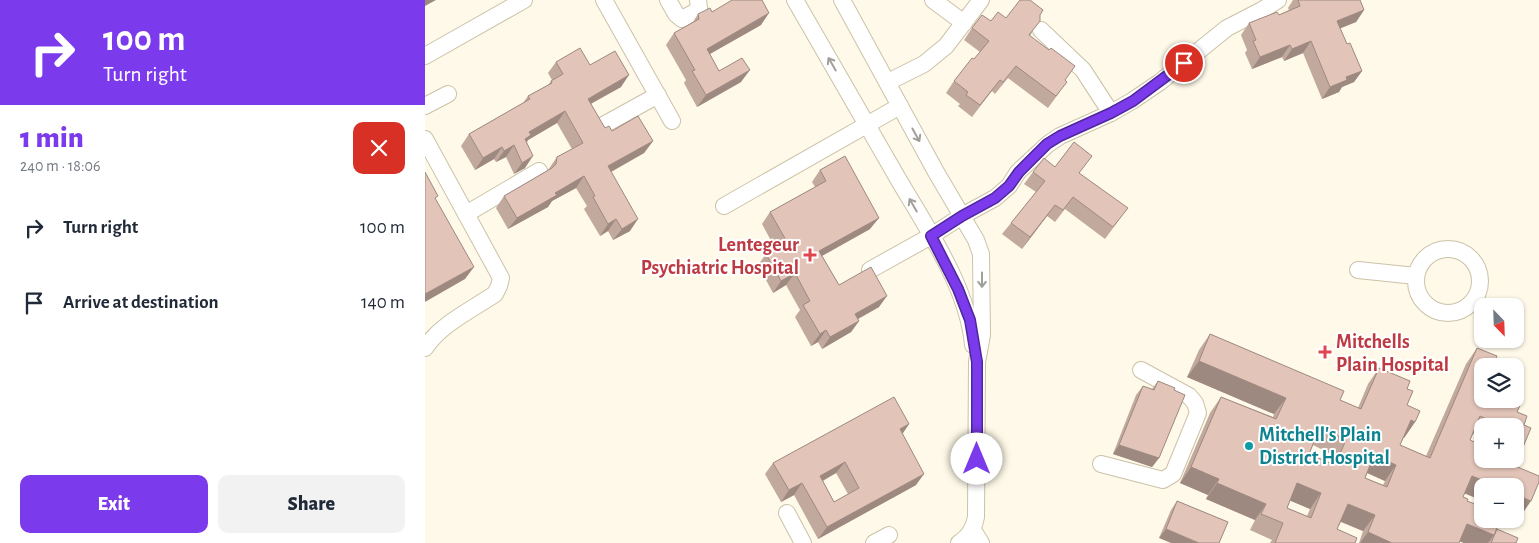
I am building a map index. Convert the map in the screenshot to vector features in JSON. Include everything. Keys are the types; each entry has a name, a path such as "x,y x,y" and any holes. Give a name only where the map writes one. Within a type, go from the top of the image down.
{"street":[{"path":"425,56 524,0"},
{"path":"604,0 672,121"},
{"path":"669,0 676,14 682,18 699,8 698,0"},
{"path":"795,0 931,236 966,306 977,362 977,536 959,543"},
{"path":"842,0 976,240 981,254 982,335 977,362"},
{"path":"933,0 963,23"},
{"path":"888,82 909,72 936,55 946,46 981,0"},
{"path":"870,270 995,198 1047,144 1133,101 1160,82 1227,28 1278,0"},
{"path":"1041,30 1083,70 1111,113"},
{"path":"425,106 448,94"},
{"path":"600,127 658,95"},
{"path":"724,206 900,106"},
{"path":"425,139 501,278 495,294 443,329 425,348"},
{"path":"466,214 539,171"},
{"path":"1358,270 1416,276"},
{"path":"1101,464 1163,480 1173,474 1178,465 1198,413 1195,403 1189,396 1141,370"},
{"path":"787,513 803,543"},
{"path":"874,543 889,535"}],"building":[{"path":"732,0 762,0 769,13 707,49 719,71 742,58 750,70 706,95 692,71 695,70 674,33 699,19 698,14 710,8 712,12"},
{"path":"1020,0 1030,0 1043,10 1040,15 1040,21 1029,35 1049,50 1051,48 1075,66 1065,80 1067,82 1056,96 1016,66 1003,82 1000,80 980,105 966,95 968,92 954,81 972,58 974,59 989,41 972,28 982,15 991,21 998,12 1006,18"},
{"path":"1298,0 1360,0 1364,10 1337,21 1347,44 1350,43 1362,71 1346,77 1347,80 1330,87 1311,41 1292,49 1290,45 1260,57 1253,41 1256,40 1249,23 1277,12 1279,15 1300,6"},
{"path":"580,48 590,65 615,51 629,75 588,99 605,128 609,126 612,131 638,116 653,141 608,166 638,219 622,229 616,219 608,224 584,176 555,193 557,195 517,218 504,196 552,168 556,164 557,157 583,143 565,111 529,132 531,135 525,139 533,156 522,163 514,145 504,151 502,147 483,158 469,134 530,99 528,96 552,83 551,81 563,74 556,62"},
{"path":"1074,142 1092,156 1079,173 1128,208 1113,227 1073,197 1063,210 1055,205 1030,237 1011,223 1045,181 1033,172 1044,158 1055,167"},
{"path":"845,156 879,218 819,251 839,285 871,267 887,296 855,314 859,321 830,337 826,330 820,334 803,305 810,301 795,273 781,281 766,254 787,242 770,212 826,181 820,170"},
{"path":"425,172 438,196 435,198 474,267 425,294"},
{"name":"Mitchell's Plain District Hospital","path":"1210,334 1344,391 1340,400 1361,409 1379,368 1410,381 1407,389 1413,391 1407,405 1420,411 1415,422 1411,420 1400,445 1430,458 1477,348 1497,356 1496,358 1474,358 1474,408 1519,408 1517,412 1527,416 1524,425 1524,418 1484,418 1480,416 1479,418 1474,418 1474,430 1470,440 1474,442 1474,468 1520,468 1539,476 1539,482 1531,501 1524,498 1524,478 1477,478 1472,476 1463,497 1474,504 1474,527 1467,524 1459,543 1392,543 1368,532 1375,515 1348,504 1337,529 1357,538 1355,543 1275,543 1283,523 1261,514 1266,504 1217,483 1219,479 1191,467 1221,397 1276,419 1286,398 1199,361","holes":["1320,427 1346,440 1335,465 1309,454","1374,455 1396,465 1387,487 1365,478","1297,483 1321,493 1311,518 1287,508"]},
{"path":"1158,381 1175,388 1174,390 1185,395 1159,458 1119,445 1143,386 1154,390"},
{"path":"894,397 909,424 900,429 924,474 827,527 802,483 789,490 773,463","holes":["845,462 859,488 834,502 820,476"]},
{"name":"Mitchell's Plain District Hospital","path":"1524,425 1531,428 1524,445"},
{"path":"1177,501 1228,522 1219,543 1199,543 1166,529"},
{"name":"Mitchell's Plain District Hospital","path":"1477,528 1497,528 1494,535"},
{"path":"1497,529 1518,538 1516,543 1491,543"}],"place":[{"name":"Lentegeur Psychiatric Hospital","path":"810,255"},
{"name":"Mitchells Plain Hospital","path":"1325,352"},
{"name":"Mitchell's Plain District Hospital","path":"1249,446"}],"route":[{"path":"977,459 977,362 970,320 966,306 931,236 995,198 1009,186 1019,172 1047,144 1133,101 1184,63"}]}
